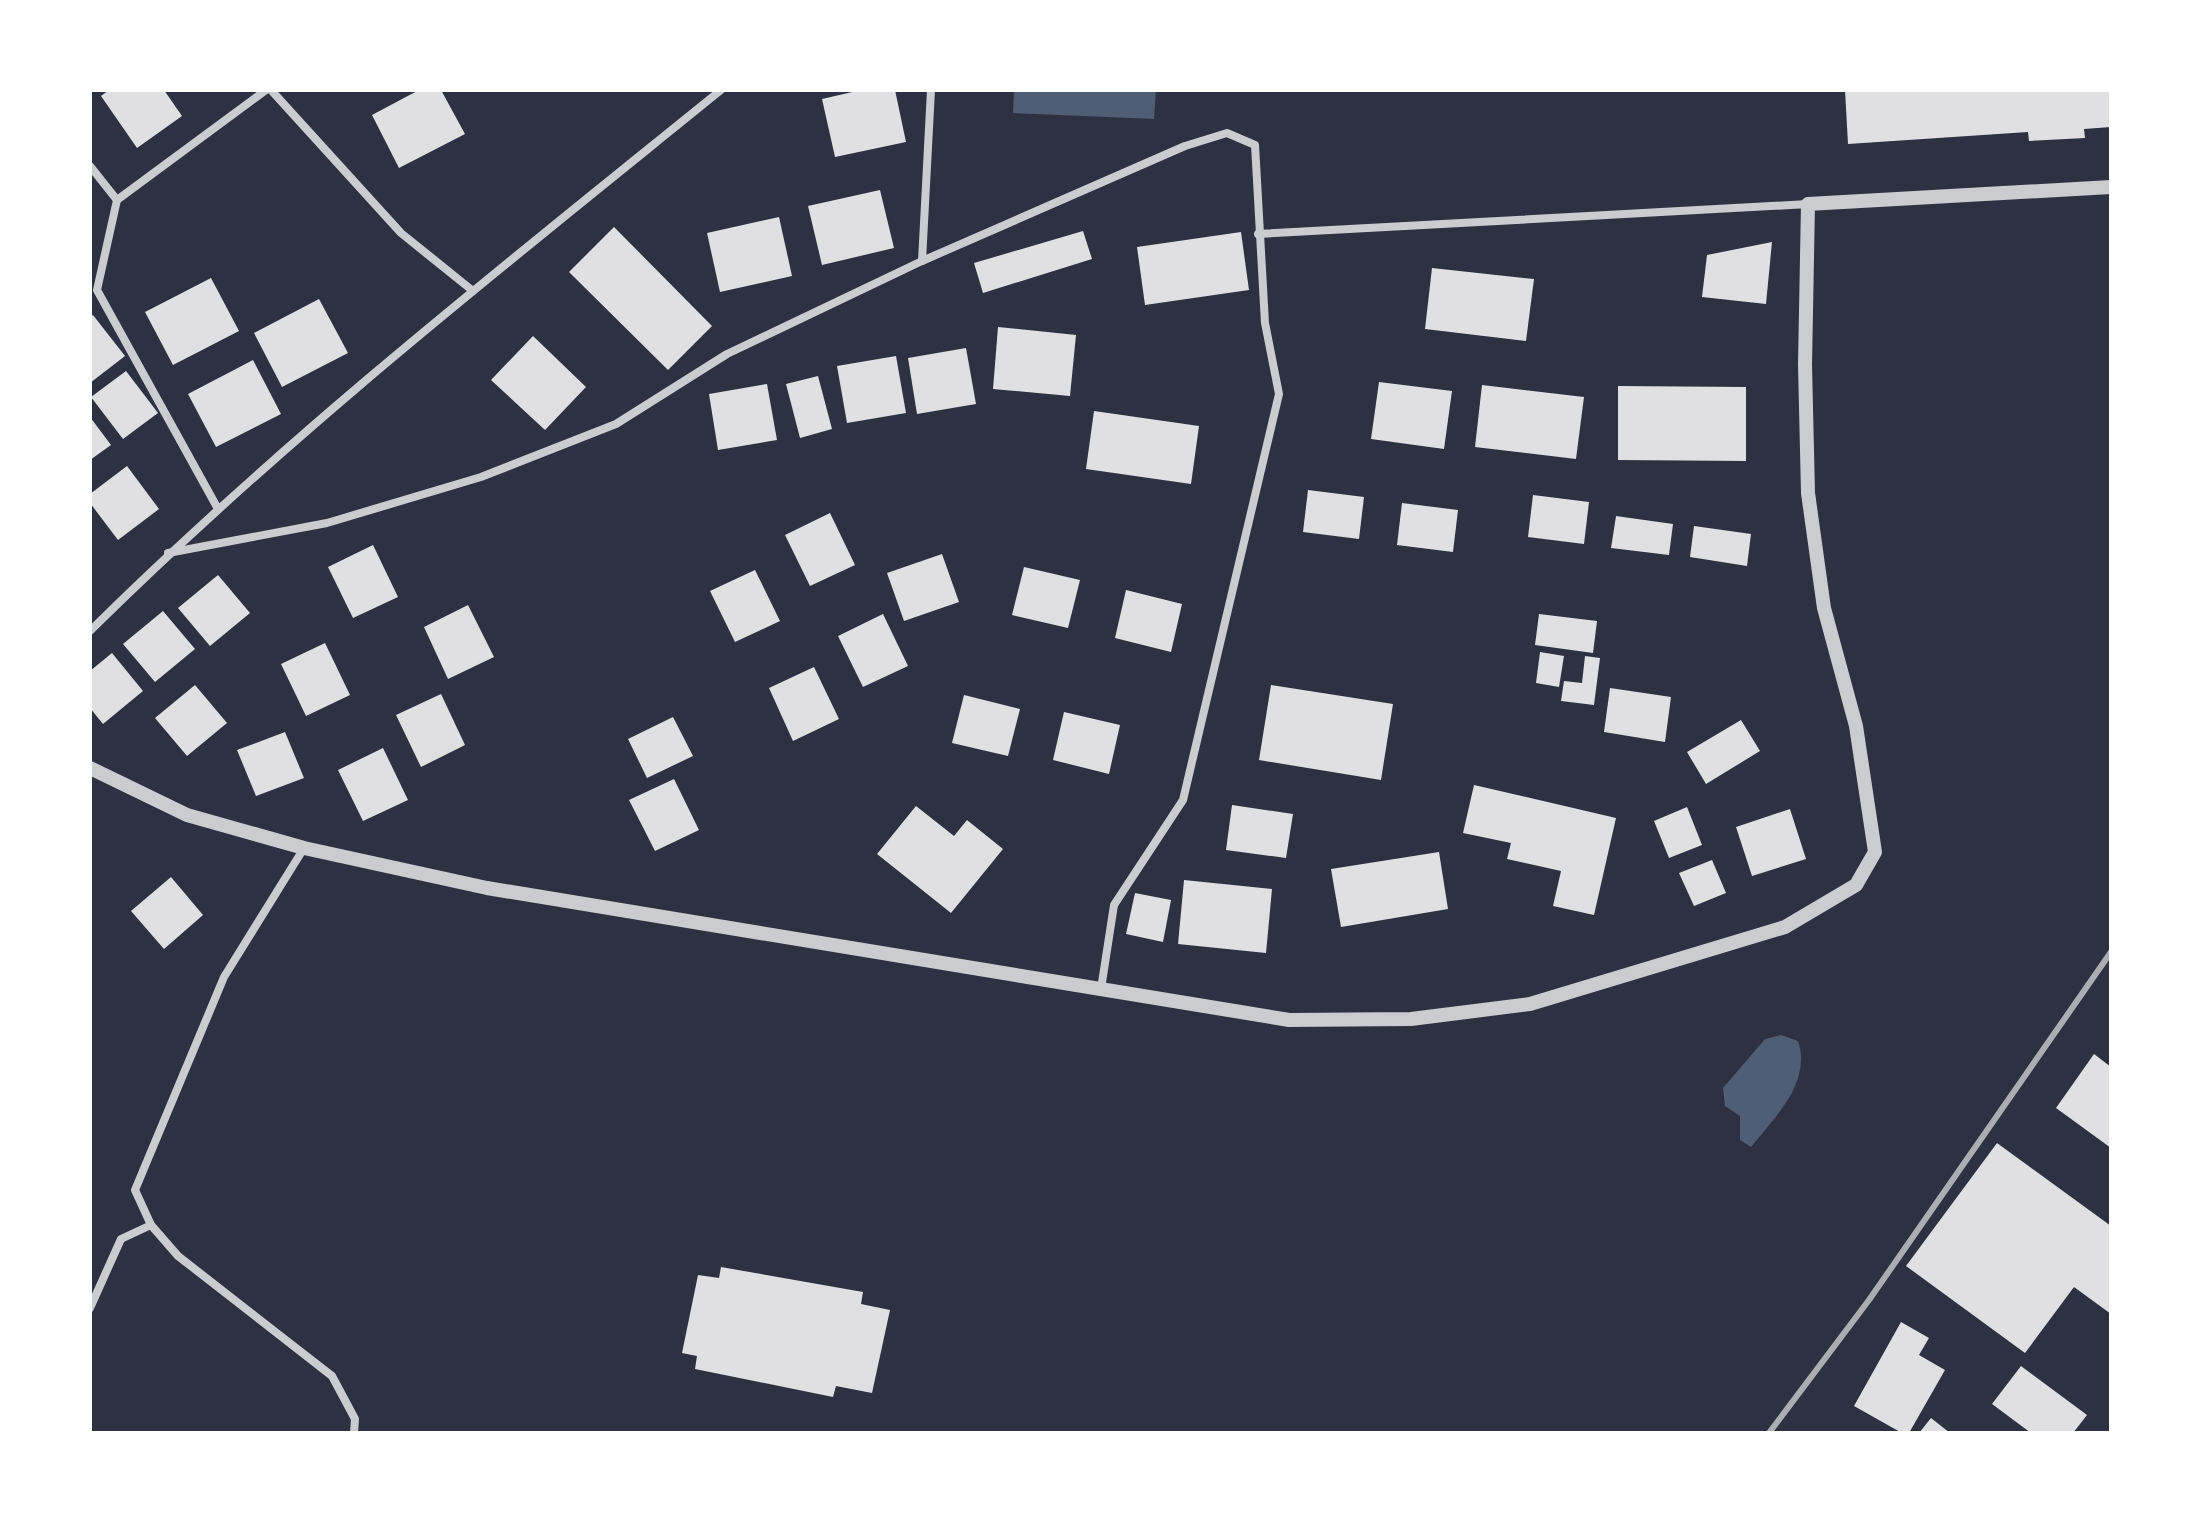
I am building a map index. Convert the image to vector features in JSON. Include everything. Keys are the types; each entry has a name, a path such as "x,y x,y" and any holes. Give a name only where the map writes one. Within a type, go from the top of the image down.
{"street":[{"path":"218,509 93,291 117,200 268,90 401,233 473,291"},
{"path":"90,631 168,553 218,509 473,291 721,90"},
{"path":"922,261 931,90"},
{"path":"168,553 327,523 495,472 616,424 727,354 922,261 1185,146 1227,133 1255,145 1265,323 1279,394 1183,800 1114,905 1101,989"},
{"path":"90,166 117,200"},
{"path":"1258,234 2111,187"},
{"path":"90,768 187,815 304,848 487,888 1289,1020 1411,1019 1530,1004 1785,927 1856,885 1875,852 1856,726 1824,608 1808,493 1805,365 1808,204"},
{"path":"304,848 224,977 135,1190 151,1225 178,1256 332,1376 355,1419 354,1433"},
{"path":"90,1308 121,1239 151,1225"}],"water":[{"path":"1014,90 1156,90 1154,119 1013,113"},
{"path":"1781,1035 1798,1041 1800,1071 1789,1098 1751,1147 1740,1140 1740,1116 1725,1106 1723,1088 1765,1039"}],"building":[{"path":"109,90 164,90 182,116 137,148 101,96"},
{"path":"419,90 441,90 465,134 399,168 372,115"},
{"path":"861,90 895,90 906,142 835,157 822,99"},
{"path":"1845,90 2111,90 2111,127 2084,129 2085,138 2029,141 2028,132 1848,144"},
{"path":"880,190 894,248 822,265 808,206"},
{"path":"779,217 792,276 720,292 707,233"},
{"path":"614,227 712,326 668,370 569,272"},
{"path":"1083,231 1092,259 983,293 974,263"},
{"path":"1241,232 1249,290 1145,305 1137,247"},
{"path":"1772,242 1766,304 1702,297 1707,255"},
{"path":"1432,268 1534,279 1526,341 1425,329"},
{"path":"211,278 239,331 173,365 145,312"},
{"path":"319,299 348,353 282,387 254,333"},
{"path":"93,315 125,356 90,383 90,317"},
{"path":"998,327 1076,335 1070,396 993,389"},
{"path":"533,336 586,387 545,430 491,380"},
{"path":"966,348 976,404 917,414 908,358"},
{"path":"896,356 906,413 847,423 837,366"},
{"path":"253,360 281,414 216,447 188,394"},
{"path":"126,371 158,413 123,439 91,397"},
{"path":"818,376 832,429 800,438 786,384"},
{"path":"1379,382 1452,391 1444,449 1371,439"},
{"path":"767,384 777,440 718,450 709,394"},
{"path":"1482,385 1584,397 1576,459 1475,447"},
{"path":"1618,386 1746,387 1746,461 1618,460"},
{"path":"1094,411 1199,426 1191,484 1086,469"},
{"path":"90,417 111,445 90,460"},
{"path":"127,466 159,509 118,540 90,503 90,494"},
{"path":"1308,490 1364,497 1359,539 1303,532"},
{"path":"1533,495 1589,502 1584,544 1528,537"},
{"path":"1402,503 1458,510 1453,552 1397,545"},
{"path":"830,513 855,565 810,586 785,535"},
{"path":"1616,516 1673,524 1669,555 1611,548"},
{"path":"1694,526 1751,534 1747,566 1690,557"},
{"path":"373,545 398,597 353,618 328,567"},
{"path":"942,554 959,602 904,621 887,573"},
{"path":"1024,567 1080,580 1068,628 1012,615"},
{"path":"755,570 780,621 735,642 710,591"},
{"path":"218,575 250,613 210,646 178,608"},
{"path":"1126,590 1182,604 1171,652 1115,638"},
{"path":"468,605 494,657 448,679 424,627"},
{"path":"163,611 195,649 155,682 123,644"},
{"path":"883,614 908,666 863,687 838,636"},
{"path":"1539,614 1597,621 1593,653 1535,645"},
{"path":"325,643 350,695 306,716 281,664"},
{"path":"1540,652 1564,656 1559,687 1536,683"},
{"path":"112,653 143,691 103,724 90,708 90,671"},
{"path":"1585,656 1600,658 1594,705 1561,701 1564,681 1582,683"},
{"path":"814,667 839,719 793,741 769,688"},
{"path":"195,685 227,723 187,756 155,718"},
{"path":"1271,685 1393,704 1381,780 1259,760"},
{"path":"1610,688 1671,697 1665,742 1604,732"},
{"path":"441,694 465,745 421,767 396,715"},
{"path":"964,695 1020,709 1008,756 952,743"},
{"path":"1064,712 1120,725 1109,774 1053,760"},
{"path":"673,717 693,756 647,778 628,739"},
{"path":"1741,720 1760,751 1706,784 1687,752"},
{"path":"285,732 304,778 256,796 237,750"},
{"path":"383,748 408,800 363,821 338,770"},
{"path":"674,779 699,830 655,851 629,800"},
{"path":"1474,785 1616,818 1594,915 1553,906 1561,871 1507,859 1511,843 1463,833"},
{"path":"1232,805 1293,814 1286,858 1226,850"},
{"path":"916,806 954,836 967,820 1003,849 951,913 877,854"},
{"path":"1687,807 1702,845 1669,858 1654,821"},
{"path":"1790,809 1806,859 1752,876 1736,827"},
{"path":"1439,852 1448,909 1341,927 1331,869"},
{"path":"1712,860 1726,893 1694,906 1679,873"},
{"path":"171,877 203,915 164,949 131,911"},
{"path":"1184,880 1272,889 1266,953 1178,944"},
{"path":"1135,893 1171,900 1163,942 1126,934"},
{"path":"2094,1054 2111,1067 2111,1148 2056,1108"},
{"path":"1997,1143 2111,1226 2111,1314 2074,1287 2025,1353 1906,1266"},
{"path":"721,1267 863,1292 861,1304 890,1310 872,1393 836,1386 833,1397 695,1369 697,1356 682,1353 698,1275 719,1278"},
{"path":"1901,1322 1929,1338 1919,1355 1945,1370 1909,1433 1902,1433 1854,1406"},
{"path":"2021,1366 2087,1415 2073,1433 2031,1433 1992,1404"},
{"path":"1931,1418 1950,1433 1919,1433"}],"railway":[{"path":"1769,1433 1869,1300 2111,952"}]}
